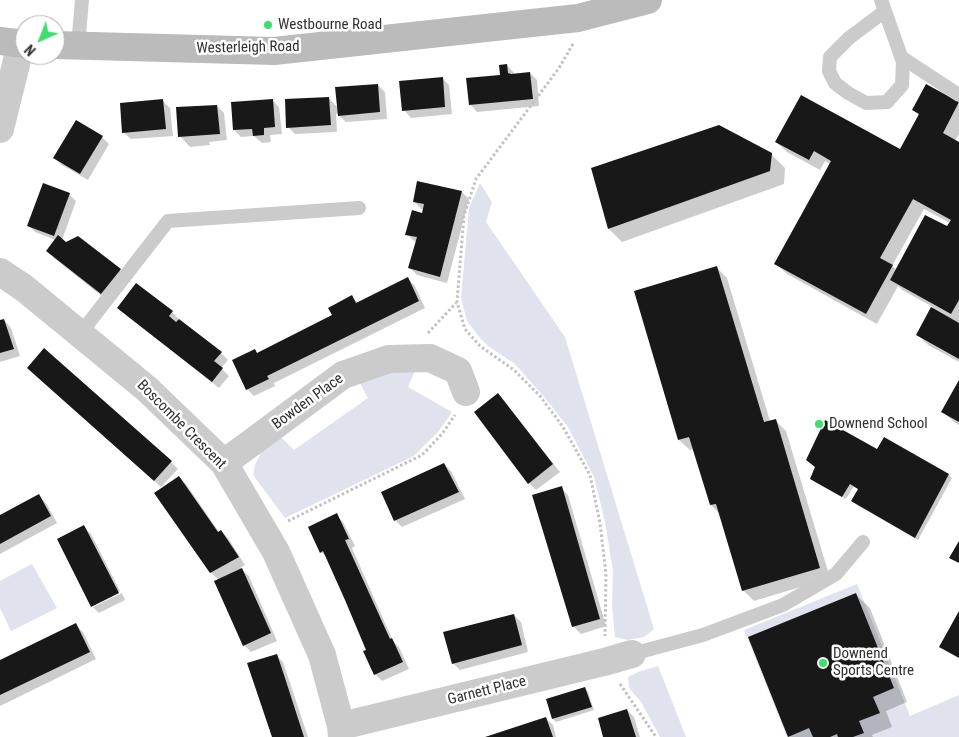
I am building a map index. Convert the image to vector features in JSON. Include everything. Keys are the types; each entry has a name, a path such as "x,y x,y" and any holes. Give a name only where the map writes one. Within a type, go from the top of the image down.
{"street":[{"name":"Westerleigh Road","path":"67,46 274,50 578,18 648,0"},
{"path":"0,130 15,43"},
{"name":"Boscombe Crescent","path":"0,272 24,288 147,389 224,463 276,552 322,655 341,731"},
{"name":"Bowden Place","path":"224,463 343,375 389,359 430,358 464,372"},
{"name":"Garnett Place","path":"341,731 632,654"}],"lane":[{"path":"67,46 82,0"},
{"path":"883,6 903,62 902,85 886,102 866,102 848,93 835,83 829,71 830,57 883,6"},
{"path":"901,57 959,95"},
{"path":"80,334 168,221 359,208"},
{"path":"632,654 703,635 783,605 836,574 862,542"}],"path":[{"path":"578,18 575,40 559,68 476,179 464,215 457,302 465,329 480,346 514,370 540,396 563,427 590,476 600,523 606,574 604,662 656,737"},
{"path":"264,533 422,456 442,434 458,411 464,372"}],"shaded area":[{"path":"480,183 492,202 486,222 565,337 654,629 644,637 628,640 615,637 612,606 613,571 605,522 594,477 568,427 515,364 488,346 467,321 461,298 469,208"},
{"path":"417,366 408,387 452,412 439,431 414,456 285,518 253,475 255,465 263,449 281,437 294,450 368,398 358,380"},
{"path":"32,564 57,608 11,631 0,608 0,581"},
{"name":"Downend Sports Centre","path":"857,584 910,716 959,695 959,737 787,737 744,630"},
{"path":"658,666 686,737 660,737 641,702 629,688 628,677"}],"building":[{"path":"507,64 508,73 530,72 533,99 469,105 466,78 500,75 499,65"},
{"path":"443,77 445,107 402,111 399,81"},
{"path":"378,84 380,112 338,116 335,87"},
{"path":"926,84 959,102 943,133 959,142 959,300 951,314 890,280 925,215 947,226 951,220 913,199 880,258 893,265 866,314 774,264 831,161 814,151 809,160 775,142 801,95 900,149 919,114 912,110"},
{"path":"329,97 331,125 286,128 285,99"},
{"path":"163,99 166,129 122,133 120,103"},
{"path":"273,99 275,127 264,128 264,135 253,136 252,129 233,130 231,102"},
{"path":"217,105 220,134 178,137 176,107"},
{"path":"76,120 103,136 80,174 53,158"},
{"path":"719,125 772,153 770,171 608,229 591,168"},
{"path":"417,181 462,191 440,277 408,268 417,237 405,235 412,210 422,213 424,204 413,202"},
{"path":"43,183 70,193 54,236 27,226"},
{"path":"58,235 66,242 78,236 121,269 101,294 46,251"},
{"path":"717,266 764,422 776,419 820,568 742,591 716,504 710,505 689,437 678,440 634,291"},
{"path":"408,277 419,301 267,376 269,379 246,390 232,360 255,349 257,353 332,315 328,308 352,295 356,303"},
{"path":"136,283 173,311 169,316 176,322 179,319 222,352 214,361 223,368 212,382 117,308"},
{"path":"931,307 959,323 959,359 916,335"},
{"path":"4,319 14,349 0,353 0,320"},
{"path":"44,348 172,461 154,481 27,368"},
{"path":"959,380 959,422 941,412"},
{"path":"498,393 553,464 528,484 474,412"},
{"path":"825,420 877,449 884,437 949,474 915,538 851,501 858,489 850,484 842,497 810,479 815,467 806,460"},
{"path":"444,463 459,492 394,521 381,492"},
{"path":"179,476 218,532 221,530 239,557 210,573 154,493"},
{"path":"562,486 600,619 572,627 532,495"},
{"path":"39,494 51,516 0,544 0,515"},
{"path":"337,513 349,539 345,540 390,639 392,638 403,662 374,675 363,651 366,650 345,600 323,551 320,553 308,527"},
{"path":"84,525 119,593 91,607 57,539"},
{"path":"959,541 959,563 949,558"},
{"path":"242,568 271,633 243,646 214,581"},
{"name":"Downend Sports Centre","path":"856,593 894,688 873,697 880,713 859,721 864,733 853,737 838,737 837,734 830,737 813,737 809,728 788,737 748,637"},
{"path":"959,611 959,658 939,647"},
{"path":"514,614 522,645 452,664 443,632"},
{"path":"76,623 90,652 0,695 0,660"},
{"path":"277,654 304,737 272,737 247,663"},
{"path":"585,687 592,707 552,719 546,699"},
{"path":"627,709 636,737 603,737 598,718"},
{"path":"546,717 553,737 485,737"}],"place":[{"name":"Westbourne Road","path":"268,25"},
{"name":"Downend School","path":"819,424"},
{"name":"Downend Sports Centre","path":"823,663"}]}
